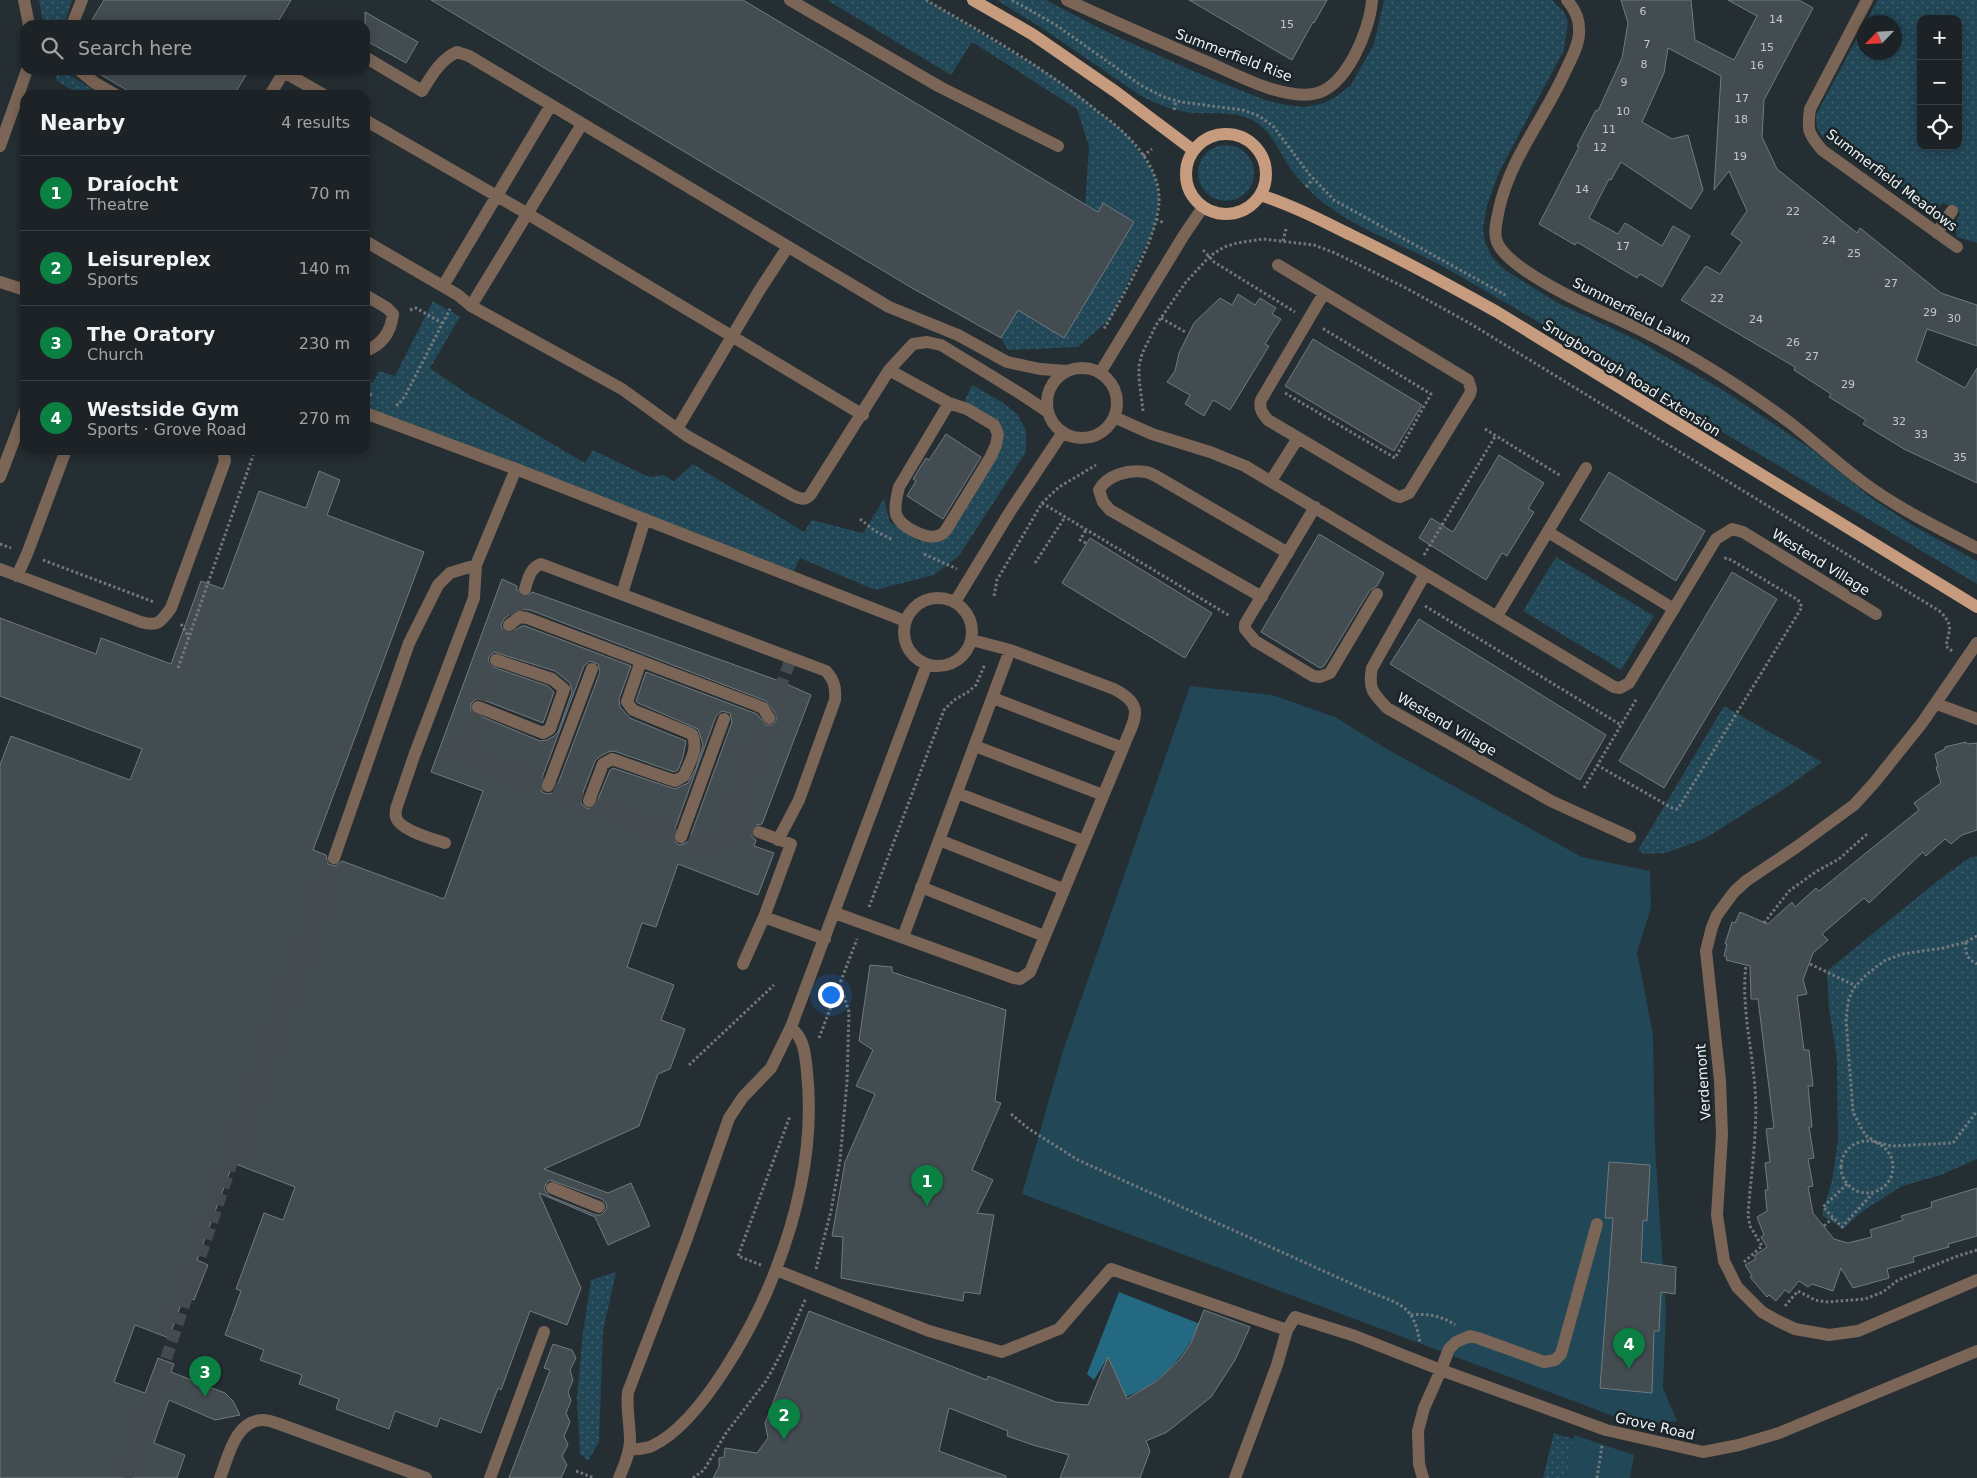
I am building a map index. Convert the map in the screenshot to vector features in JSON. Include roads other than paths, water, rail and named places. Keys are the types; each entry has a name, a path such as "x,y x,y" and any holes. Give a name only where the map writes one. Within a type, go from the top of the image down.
{"main road":[{"path":"973,0 1032,34 1116,92 1193,150"},
{"path":"1228,134 1242,137 1253,144 1261,155 1266,168 1265,182 1260,194 1252,204 1240,211 1222,213 1203,207 1194,198 1188,187 1187,162 1193,150 1202,141 1215,135 1228,134"},
{"name":"Snugborough Road Extension","path":"1260,194 1285,203 1358,238 1434,276 1490,308 1977,607"}],"street":[{"path":"24,0 28,20"},
{"path":"74,20 82,0"},
{"path":"790,0 940,87 1058,146"},
{"name":"Summerfield Rise","path":"1066,0 1235,74 1275,90 1298,95 1316,94 1331,85 1345,70 1365,36 1372,0"},
{"name":"Summerfield Lawn","path":"1567,0 1575,10 1579,22 1577,46 1552,100 1510,171 1501,200 1495,235 1502,251 1528,272 1546,283 1592,308 1651,335 1710,369 1788,422 1866,485 1934,526 1977,548"},
{"name":"Summerfield Meadows","path":"1868,0 1810,109 1807,127 1811,137 1822,150 1957,247"},
{"path":"370,60 422,91 438,66 447,57 457,52 469,56 889,308 958,335 1007,362 1040,369 1066,371 1088,368 1100,373 1111,383 1116,393 1117,406 1114,417 1104,430 1090,437 1079,438 1063,432 1052,422 1048,412 1047,397 1050,388 1056,379 1066,371"},
{"path":"0,146 24,75"},
{"path":"85,75 107,90"},
{"path":"273,90 282,75"},
{"path":"291,75 316,90"},
{"path":"443,286 551,105"},
{"path":"370,123 528,214 862,415"},
{"path":"471,306 582,124"},
{"path":"1100,373 1203,207"},
{"path":"1937,233 1952,211"},
{"path":"370,244 458,295 471,306 622,389 676,429 804,500 811,494 889,370 913,344 927,342 941,346 1048,412"},
{"path":"676,429 787,248"},
{"path":"1278,265 1468,380 1471,389 1409,493 1404,496 1396,496 1268,420 1262,414 1260,400 1324,293"},
{"path":"0,282 20,288"},
{"path":"370,298 393,314 392,324 382,342 370,348"},
{"path":"889,370 949,403 962,407 994,424 998,434 996,445 946,530 939,536 923,535 900,521 896,514 898,487 949,403"},
{"path":"370,415 516,469 905,621"},
{"path":"1114,417 1140,429 1228,458 1271,481 1418,570"},
{"path":"0,476 20,424"},
{"path":"954,602 1011,510 1063,432"},
{"path":"1271,481 1298,438"},
{"path":"17,576 64,455"},
{"path":"0,570 151,625 161,621 171,608 225,461 224,455"},
{"path":"1497,616 1586,468"},
{"path":"445,843 400,824 396,817 396,809 474,598 476,565 516,469"},
{"path":"1262,597 1110,510 1103,502 1099,490 1103,483 1112,477 1132,472 1147,472 1161,478 1288,553"},
{"path":"1315,507 1245,624 1245,629 1255,641 1313,676 1326,676 1330,673 1377,594"},
{"path":"622,594 645,519"},
{"name":"Westend Village","path":"1630,837 1551,801 1387,708 1375,695 1369,683 1372,668 1412,598 1418,570 1614,688 1620,688 1629,683 1716,538 1732,529 1743,532 1876,614"},
{"path":"1548,532 1674,609"},
{"path":"525,589 531,572 535,566 541,564 826,671 833,678 836,689 835,700 799,800 778,840"},
{"path":"334,858 409,643 438,585 450,573 476,565"},
{"path":"945,598 963,608 969,618 972,640 967,651 960,659 949,665 938,667 927,664 917,660 910,652 905,642 905,621 917,605 925,600 945,598"},
{"path":"509,625 520,617 527,618 756,705 765,709 769,718"},
{"path":"834,913 1014,978 1020,978 1030,972 1123,748 1136,710 1133,702 1127,696 1010,650 972,640"},
{"name":"Verdemont","path":"1977,643 1937,704 1874,784 1854,804 1798,846 1746,881 1724,904 1712,927 1706,950 1720,1080 1722,1135 1717,1215 1724,1261 1737,1287 1762,1312 1795,1328 1829,1335 1858,1331 1977,1280"},
{"path":"903,937 1010,650"},
{"path":"478,707 543,733 550,729 564,689 552,680 496,660"},
{"path":"589,801 603,764 608,760 612,759 675,781 684,776 692,756 696,744 692,734 633,710 629,706 627,702 641,661"},
{"path":"619,1478 629,1450 630,1439 626,1406 628,1392 687,1238 729,1118 743,1097 771,1068 790,1027 825,939 927,664"},
{"path":"548,786 592,669"},
{"path":"993,698 1123,748"},
{"path":"1937,704 1977,719"},
{"path":"681,837 724,719"},
{"path":"975,746 1103,795"},
{"path":"957,793 1084,841"},
{"path":"743,964 764,917 791,844 759,832"},
{"path":"939,840 1063,889"},
{"path":"921,888 1044,936"},
{"path":"764,917 825,939"},
{"path":"629,1450 647,1448 661,1441 682,1423 696,1407 748,1330 776,1270 804,1166 809,1128 807,1069 801,1039 790,1027"},
{"path":"552,1188 599,1206"},
{"path":"1423,1478 1419,1464 1418,1432 1424,1408 1442,1370 1449,1349 1456,1342 1470,1336 1544,1362 1555,1360 1561,1354 1597,1224"},
{"path":"776,1270 929,1331 1002,1352 1059,1329 1111,1269 1287,1330 1277,1365 1235,1478"},
{"name":"Grove Road","path":"1287,1330 1295,1317 1354,1336 1424,1364 1606,1430 1703,1452 1739,1445 1779,1433 1977,1351"},
{"path":"490,1478 544,1332"},
{"path":"220,1478 234,1439 242,1429 255,1421 264,1420 426,1478"}],"tunnel":[{"path":"525,589 479,705 465,749 468,755 701,845 712,846 727,836 791,658"},
{"path":"733,822 759,832"},
{"path":"126,1478 334,858"}],"place":[{"name":"Draíocht","path":"927,1206"},
{"name":"Westside Gym","path":"1629,1369"},
{"name":"The Oratory","path":"205,1397"},
{"name":"Leisureplex","path":"784,1440"}]}
